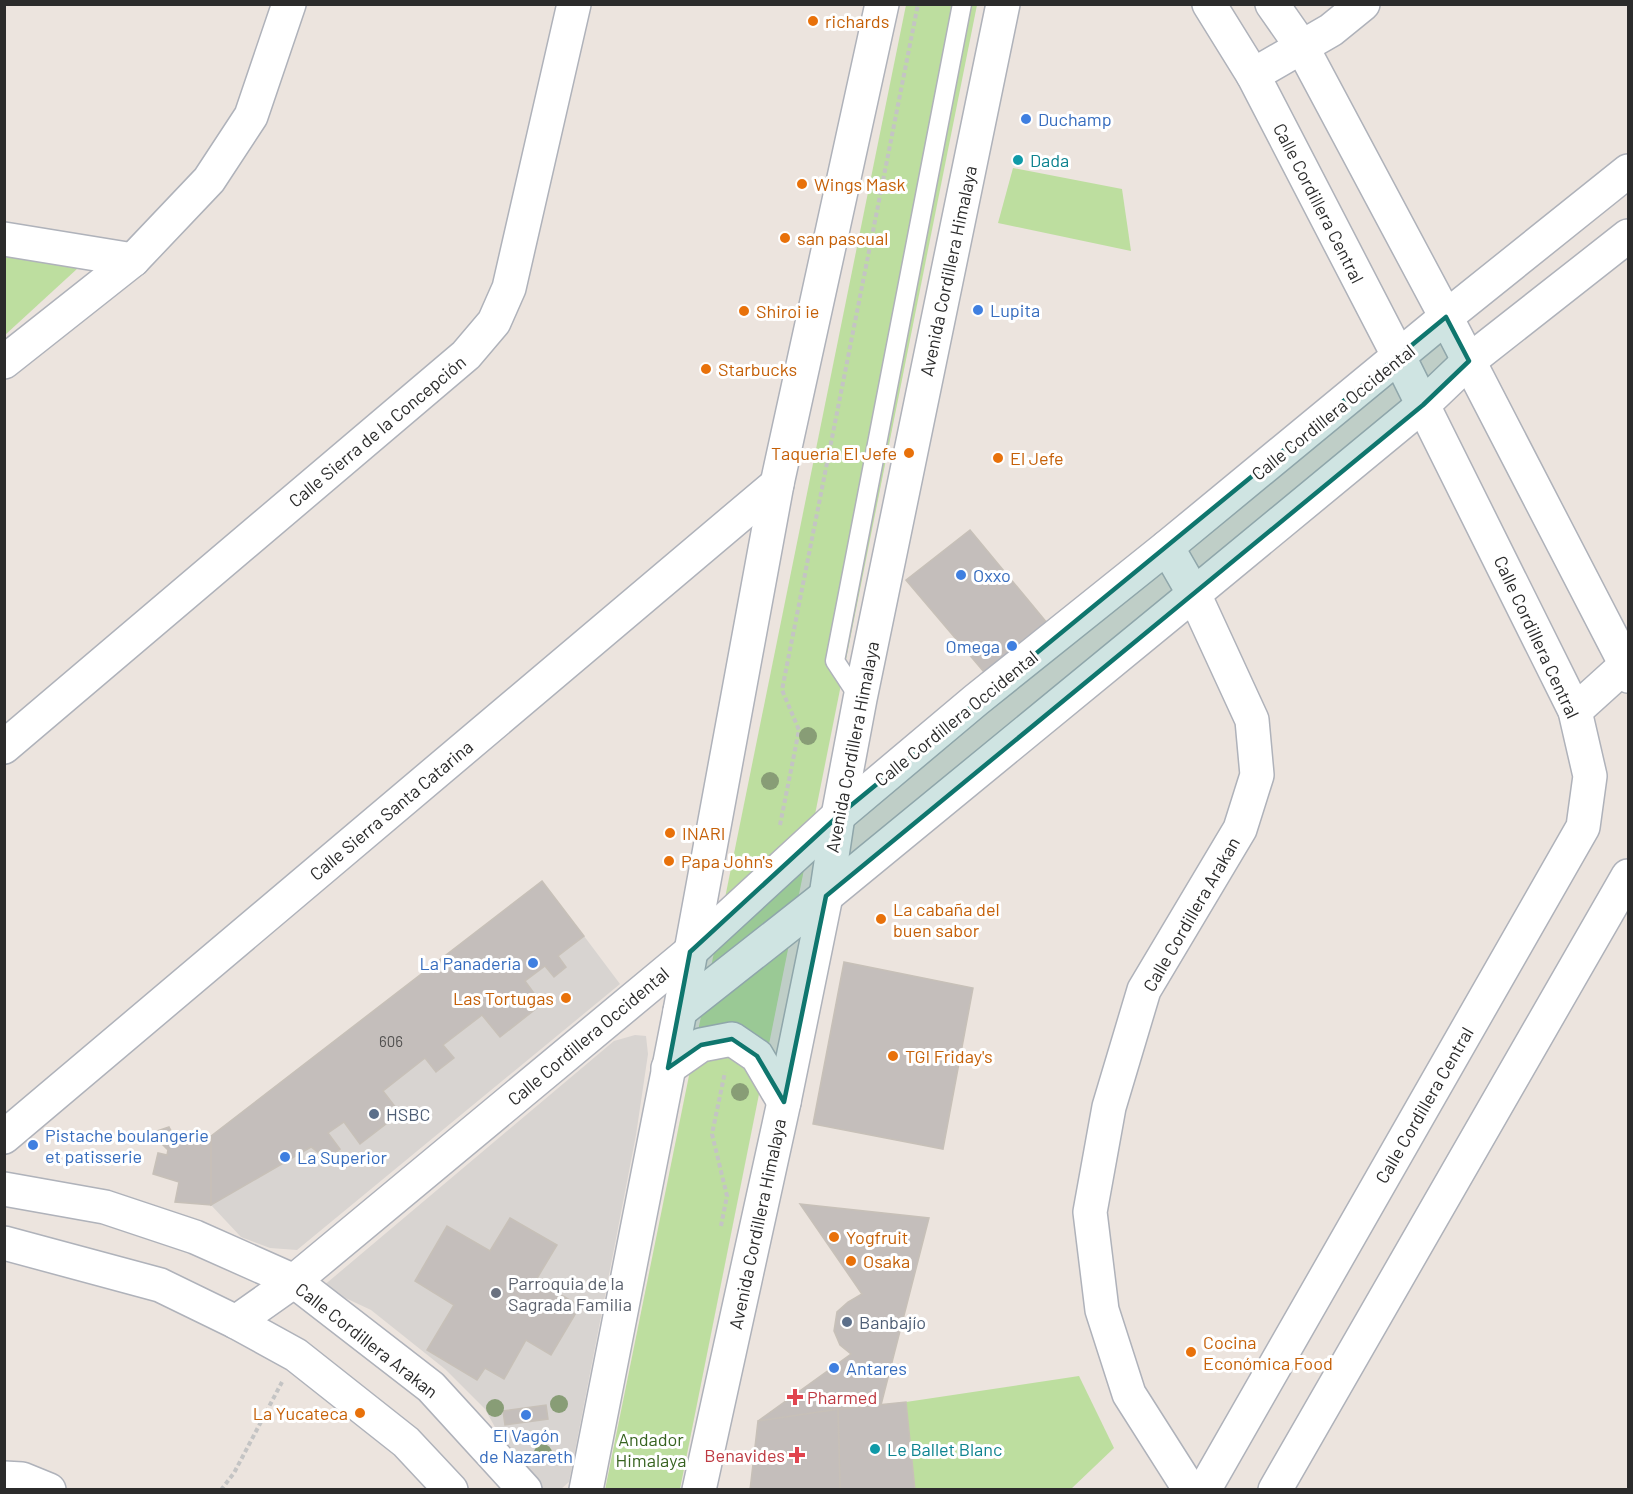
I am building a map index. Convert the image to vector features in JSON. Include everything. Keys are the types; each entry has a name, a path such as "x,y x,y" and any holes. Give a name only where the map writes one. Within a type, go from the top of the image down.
{"street":[{"path":"4,362 133,260 209,180 251,116 288,4"},
{"name":"Calle Sierra de la Concepción","path":"4,747 466,355 494,322 509,288 574,4"},
{"path":"586,1490 680,1011 777,484 882,4"},
{"name":"Avenida Cordillera Himalaya","path":"699,1490 826,896 860,699 1002,4"},
{"name":"Calle Cordillera Central","path":"1204,1490 1583,827 1590,776 1575,711 1400,357 1253,75 1209,4"},
{"path":"1272,4 1302,47 1446,317 1628,668 1575,711"},
{"path":"1253,75 1302,47 1333,17 1364,4"},
{"name":"Calle Cordillera Occidental","path":"236,1322 294,1281 690,952 838,816 976,700 1167,548 1446,317 1629,171"},
{"path":"680,1011 826,896 1194,594 1423,405 1469,361 1629,236"},
{"path":"4,239 133,260"},
{"name":"Calle Sierra Santa Catarina","path":"4,1137 777,484"},
{"name":"Calle Cordillera Arakan","path":"1167,548 1194,594 1252,720 1257,775 1240,829 1144,990 1109,1107 1090,1212 1102,1310 1129,1394 1190,1490"},
{"path":"1275,1490 1629,876"},
{"path":"668,1068 701,1045 732,1039 757,1056 783,1102"},
{"name":"Calle Cordillera Arakan","path":"4,1189 105,1207 195,1237 294,1281 431,1387 525,1490"},
{"path":"4,1243 160,1285 236,1322 296,1355 406,1442 451,1490"},
{"path":"4,1478 22,1479 49,1490"}],"lane":[{"path":"860,699 835,661 962,4"}],"path":[{"path":"770,879 799,730 782,690 918,4"},
{"path":"720,1231 727,1196 712,1134 732,1039"},
{"path":"221,1490 234,1473 296,1355"}],"highlighted area":[{"path":"1446,317 1469,361 1423,405 826,896 784,1102 757,1056 732,1039 701,1045 668,1068 690,952 838,816"}],"green space":[{"name":"Andador Himalaya","path":"906,5 977,5 680,1489 605,1490"},
{"path":"1013,168 1122,189 1131,251 998,223"},
{"path":"4,256 78,268 5,335 4,334"},
{"path":"1079,1376 1114,1448 1071,1489 915,1489 906,1402"}],"shaded area":[{"path":"584,936 620,984 297,1250 270,1248 241,1237 211,1205 311,1147 328,1158 340,1149 328,1133 344,1122 361,1144 399,1113 383,1091 425,1058 437,1072 454,1058 443,1045 482,1015 500,1036 525,981 545,966 554,977 566,967 558,956"},
{"path":"635,1035 646,1036 648,1054 636,1135 569,1482 561,1489 532,1489 524,1480 485,1409 445,1369 371,1310 322,1287 614,1041"}],"building":[{"path":"970,530 1057,635 995,685 906,580"},
{"path":"542,881 584,936 558,956 566,967 554,977 545,966 525,981 542,1004 500,1037 482,1015 443,1045 454,1058 436,1072 425,1058 383,1091 400,1113 360,1144 344,1122 328,1133 340,1149 327,1159 311,1147 211,1205 211,1136"},
{"name":"TGI Friday's","path":"844,962 973,988 943,1149 813,1124"},
{"path":"169,1127 173,1134 191,1131 211,1136 211,1205 175,1202 179,1182 153,1174 158,1153 167,1155 168,1150 151,1133"},
{"path":"800,1204 929,1218 881,1405 758,1421 851,1354 840,1345 834,1331 837,1312 862,1294"},
{"name":"Parroquia de la Sagrada Familia","path":"510,1218 557,1245 536,1280 580,1306 551,1355 526,1340 504,1379 485,1368 477,1380 427,1350 454,1305 415,1281 447,1226 490,1251"},
{"name":"Le Ballet Blanc","path":"906,1402 915,1490 840,1490 838,1409"},
{"name":"El Vagón de Nazareth","path":"546,1405 548,1419 505,1425 503,1411"},
{"name":"Benavides","path":"838,1409 840,1490 750,1490 758,1421"}],"place":[{"name":"richards","path":"813,21"},
{"name":"Duchamp","path":"1026,119"},
{"name":"Dada","path":"1018,160"},
{"name":"Wings Mask","path":"802,184"},
{"name":"san pascual","path":"785,238"},
{"name":"Lupita","path":"978,310"},
{"name":"Shiroi ie","path":"744,311"},
{"name":"Starbucks","path":"706,369"},
{"name":"Taqueria El Jefe","path":"909,453"},
{"name":"El Jefe","path":"998,458"},
{"name":"Oxxo","path":"961,575"},
{"name":"Omega","path":"1012,646"},
{"name":"INARI","path":"670,833"},
{"name":"Papa John's","path":"669,861"},
{"name":"La cabaña del buen sabor","path":"881,919"},
{"name":"La Panaderia","path":"533,963"},
{"name":"Las Tortugas","path":"566,998"},
{"name":"TGI Friday's","path":"893,1056"},
{"name":"HSBC","path":"374,1114"},
{"name":"Pistache boulangerie et patisserie","path":"33,1145"},
{"name":"La Superior","path":"285,1157"},
{"name":"Yogfruit","path":"834,1237"},
{"name":"Osaka","path":"851,1261"},
{"name":"Parroquia de la Sagrada Familia","path":"496,1293"},
{"name":"Banbajío","path":"847,1322"},
{"name":"Cocina Económica Food","path":"1191,1352"},
{"name":"Antares","path":"834,1368"},
{"name":"Pharmed","path":"795,1397"},
{"name":"La Yucateca","path":"360,1413"},
{"name":"El Vagón de Nazareth","path":"526,1415"},
{"name":"Le Ballet Blanc","path":"875,1449"},
{"name":"Benavides","path":"797,1455"}]}
